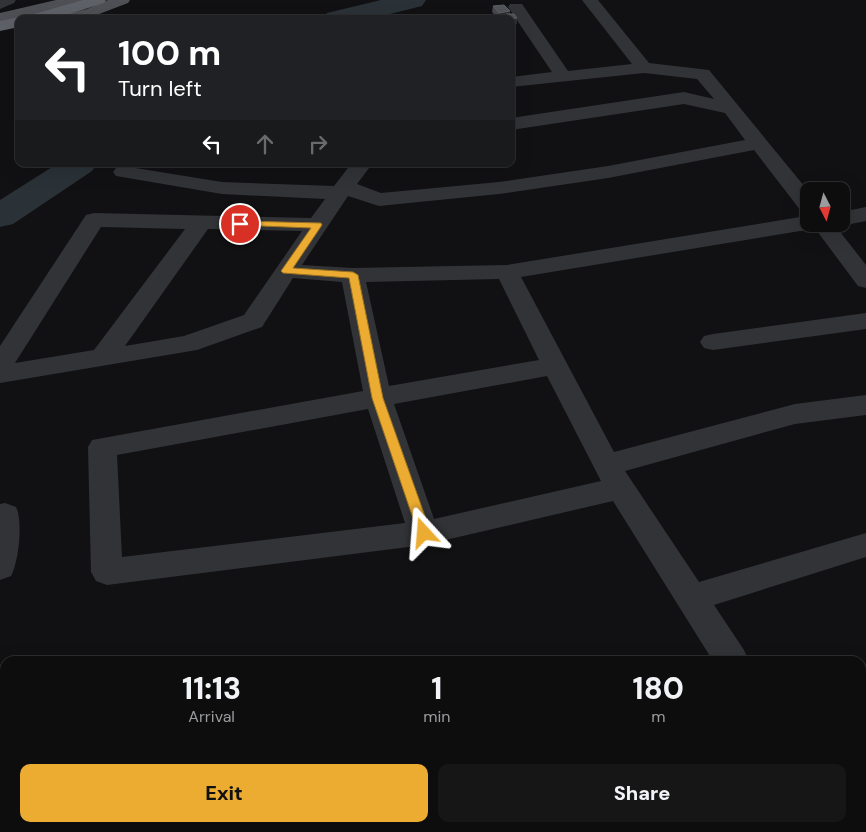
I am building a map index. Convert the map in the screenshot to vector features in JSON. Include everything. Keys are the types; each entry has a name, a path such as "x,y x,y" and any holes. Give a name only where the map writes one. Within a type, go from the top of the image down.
{"highway":[{"path":"49,15 98,0"},
{"path":"0,26 15,23"}],"main road":[{"path":"0,18 76,0"},
{"path":"80,15 122,0"},
{"path":"0,32 15,30"}],"street":[{"path":"0,4 8,0"},
{"path":"590,0 644,68"},
{"path":"516,8 563,76"},
{"path":"515,82 644,68 703,74 800,195"},
{"path":"515,123 684,98 731,109"},
{"path":"123,172 222,188 342,190 379,200 499,188 608,172 759,143"},
{"path":"0,374 188,344 253,321 360,167"},
{"path":"850,217 866,214"},
{"path":"0,366 94,220 318,225"},
{"path":"103,357 201,223"},
{"path":"286,271 353,275 507,272 800,224"},
{"path":"829,232 866,280"},
{"path":"507,272 613,476 729,656"},
{"path":"353,275 378,398 424,533"},
{"path":"713,342 866,322"},
{"path":"555,366 102,447 107,572 424,533 613,476 795,414 866,405"},
{"path":"0,516 6,516 0,567"},
{"path":"691,598 866,545"}],"building":[{"path":"504,5 510,11 499,13 493,6"}],"waterway":[{"path":"353,15 413,0"},
{"path":"0,216 75,167"}],"route":[{"path":"240,224 318,225 286,271 353,275 378,398 424,533"}]}
